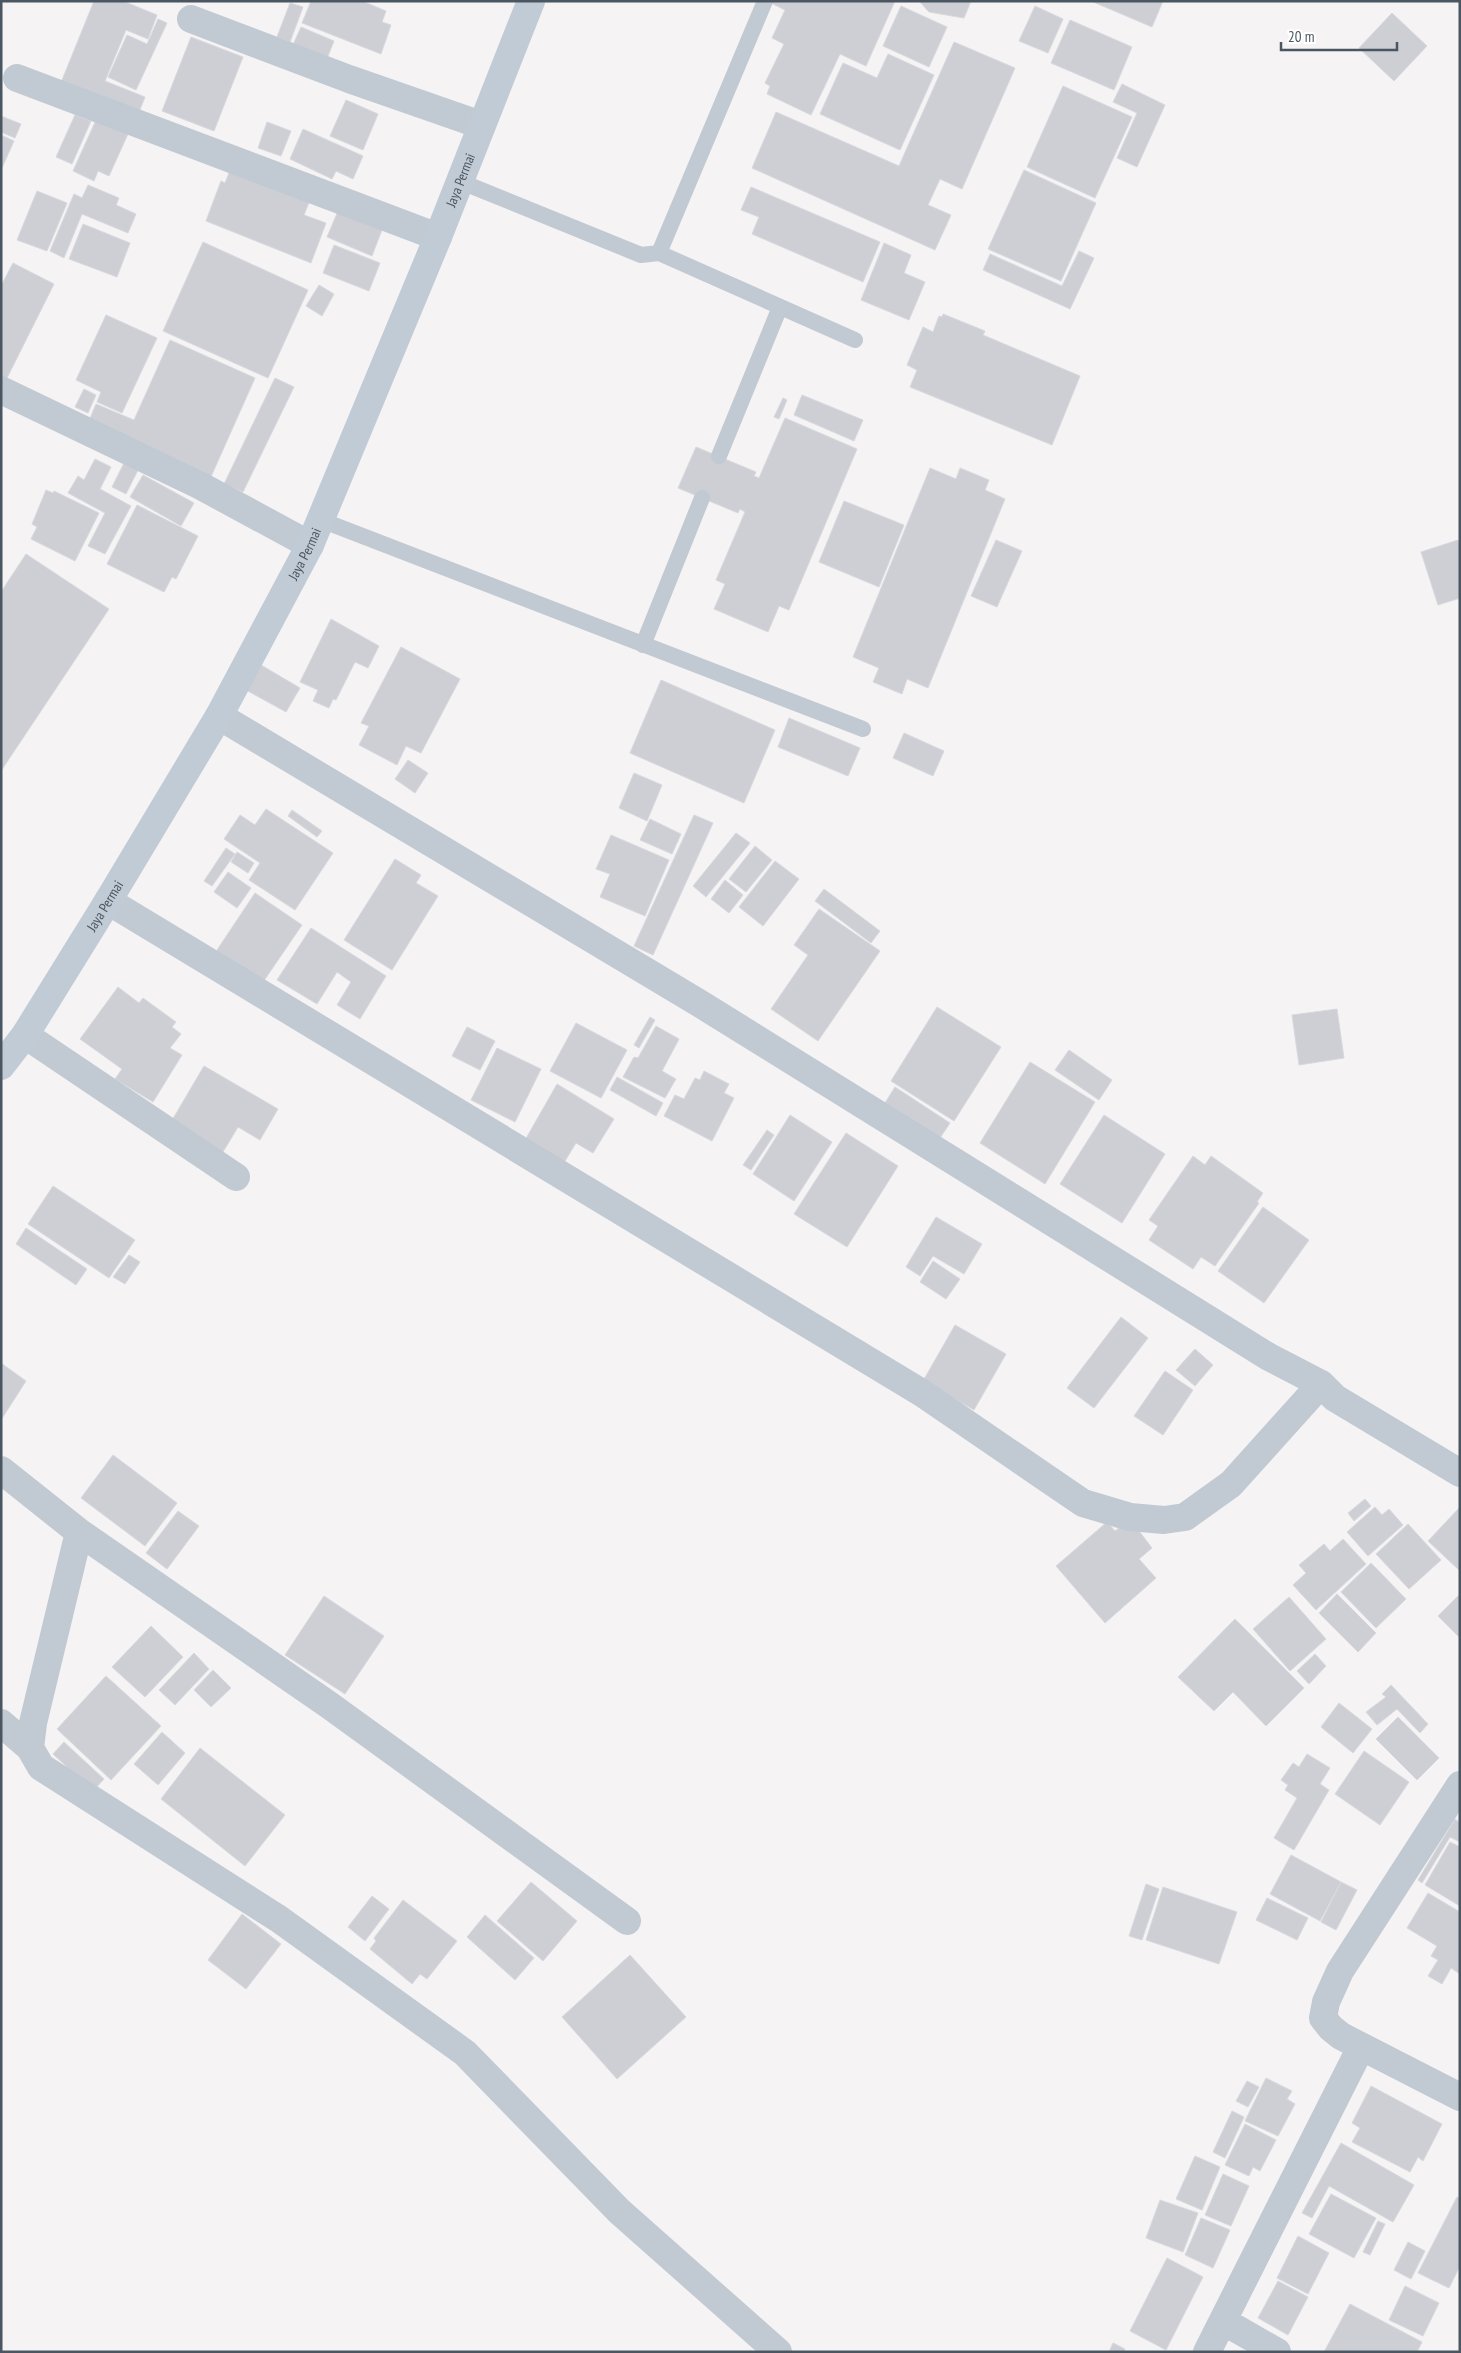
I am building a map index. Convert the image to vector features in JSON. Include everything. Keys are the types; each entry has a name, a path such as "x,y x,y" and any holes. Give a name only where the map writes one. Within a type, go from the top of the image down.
{"street":[{"name":"Jaya Permai","path":"1,1066 24,1035 108,902 219,716 310,545 438,237 531,1"},
{"path":"191,18 349,79 481,125"},
{"path":"17,78 438,237"},
{"path":"1,390 201,486 310,545"},
{"path":"219,716 699,1003 1268,1357 1328,1391 1460,1472"},
{"path":"108,902 922,1393 1083,1503 1130,1517 1164,1520 1185,1517 1231,1484 1328,1391"},
{"path":"24,1035 236,1177"},
{"path":"1,1470 79,1532 337,1711 627,1921"},
{"path":"30,1748 35,1710 79,1532"},
{"path":"1,1723 30,1748 41,1767 279,1919 465,2053 619,2212 778,2352"},
{"path":"1460,1785 1340,1971 1326,2002 1323,2018 1331,2028 1361,2047 1460,2097"},
{"path":"1207,2352 1361,2047"},
{"path":"1223,2321 1278,2352"}],"lane":[{"path":"659,253 765,1"},
{"path":"459,181 641,255 659,253 855,340"},
{"path":"719,456 780,307"},
{"path":"643,645 702,498"},
{"path":"321,520 863,730"}],"building":[{"path":"94,1 123,1 157,15 148,39 126,30 105,81 145,97 137,117 60,85"},
{"path":"311,1 362,1 386,11 382,22 391,25 381,54 302,23"},
{"path":"767,1 895,1 866,66 840,54 811,115 767,94 770,86 765,83 784,44 772,38 785,10"},
{"path":"919,1 971,1 964,18 929,12"},
{"path":"1091,1 1163,1 1152,27"},
{"path":"290,3 303,7 290,42 277,37"},
{"path":"901,6 947,27 929,67 883,46"},
{"path":"1035,6 1063,19 1048,53 1019,41"},
{"path":"1392,13 1427,46 1394,81 1359,48"},
{"path":"158,19 167,23 136,90 108,77 127,35 147,44"},
{"path":"1070,20 1132,47 1114,90 1051,63"},
{"path":"301,27 334,41 326,61 292,47"},
{"path":"191,37 243,57 214,131 162,111"},
{"path":"954,42 1015,68 962,189 940,179 928,205 951,215 935,250 752,168 776,112 899,166"},
{"path":"888,54 934,75 900,150 820,114 843,63 877,78"},
{"path":"1122,84 1165,105 1137,167 1117,158 1137,113 1113,102"},
{"path":"1063,86 1132,117 1095,198 1027,167"},
{"path":"346,100 378,114 363,150 330,136"},
{"path":"75,115 91,121 72,164 56,157"},
{"path":"1,116 21,124 15,138 1,132"},
{"path":"96,120 128,134 109,176 98,171 94,181 73,171"},
{"path":"267,122 291,131 281,156 258,148"},
{"path":"303,129 363,156 353,179 336,171 332,179 290,159"},
{"path":"1,135 14,141 1,170"},
{"path":"231,168 310,200 304,215 326,223 311,263 206,221 221,181 225,183"},
{"path":"1024,170 1096,203 1061,281 988,249"},
{"path":"88,185 119,198 116,205 136,214 128,233 82,214 64,258 50,251 74,194 82,198"},
{"path":"751,187 880,242 863,282 752,234 759,217 741,210"},
{"path":"37,191 67,203 47,251 17,240"},
{"path":"341,204 385,222 372,256 327,237"},
{"path":"83,224 130,243 117,277 69,259"},
{"path":"203,242 308,290 268,378 163,331"},
{"path":"884,243 911,255 904,273 925,282 909,320 861,300"},
{"path":"334,245 380,263 369,291 323,273"},
{"path":"1079,251 1094,258 1070,309 983,270 990,254 1062,286"},
{"path":"13,263 54,284 5,382 1,380 1,286"},
{"path":"319,285 334,294 322,316 306,306"},
{"path":"943,314 985,331 983,335 1080,376 1052,445 910,387 917,370 907,365 923,327 933,332 939,316 942,317"},
{"path":"106,315 157,338 122,413 97,402 101,392 76,380"},
{"path":"170,340 255,378 210,479 89,421 96,404 134,420"},
{"path":"275,378 294,387 243,492 224,484"},
{"path":"84,389 96,395 88,413 75,407"},
{"path":"802,395 863,420 854,441 794,415"},
{"path":"783,398 787,400 779,419 774,417"},
{"path":"785,418 857,449 789,610 779,606 768,632 714,609 725,584 716,580 745,512 740,509 738,513 678,488 696,447 756,472 754,476 759,478"},
{"path":"95,459 111,467 100,489 131,506 105,554 88,546 105,513 68,493 78,476 84,480"},
{"path":"124,463 138,470 126,494 112,487"},
{"path":"930,468 956,479 960,468 989,480 985,490 1005,499 928,688 907,679 902,694 873,682 879,668 853,657"},
{"path":"143,475 194,503 181,526 130,497"},
{"path":"46,490 53,493 54,491 99,513 75,561 31,539 37,527 32,524"},
{"path":"844,501 904,525 879,587 819,562"},
{"path":"137,505 198,536 176,579 172,577 164,592 107,564"},
{"path":"996,540 1022,551 997,607 971,596"},
{"path":"1458,540 1460,547 1460,598 1438,605 1421,552"},
{"path":"26,554 109,609 1,771 1,592"},
{"path":"331,619 379,646 368,668 355,662 336,700 333,699 329,708 313,701 318,690 300,682"},
{"path":"401,647 460,679 421,753 406,746 397,765 359,745 369,726 361,723"},
{"path":"261,665 300,688 286,712 246,690"},
{"path":"661,680 775,730 744,803 630,753"},
{"path":"789,718 860,748 848,776 778,747"},
{"path":"904,733 944,751 933,776 893,758"},
{"path":"408,760 428,773 415,793 395,779"},
{"path":"634,773 662,785 647,821 619,808"},
{"path":"266,809 333,853 295,910 249,880 260,863 224,839 240,815 255,825"},
{"path":"292,810 322,831 317,837 288,816"},
{"path":"694,815 713,823 653,955 634,946"},
{"path":"650,819 681,834 672,854 640,840"},
{"path":"736,833 750,843 706,897 693,886"},
{"path":"611,835 669,860 645,916 600,897 610,874 596,869"},
{"path":"755,846 772,860 746,892 729,879"},
{"path":"226,848 235,854 212,886 204,881"},
{"path":"237,852 254,863 248,873 231,862"},
{"path":"395,859 421,875 416,883 438,896 392,970 344,940"},
{"path":"775,861 799,879 763,926 739,907"},
{"path":"228,872 251,888 237,908 214,892"},
{"path":"725,880 743,895 729,913 711,899"},
{"path":"824,889 880,931 871,943 815,901"},
{"path":"255,893 302,925 259,988 213,956"},
{"path":"819,909 880,951 818,1041 771,1009 808,955 794,945"},
{"path":"311,928 386,976 360,1019 337,1005 351,982 337,972 317,1004 277,980"},
{"path":"118,987 139,1003 143,998 176,1022 172,1027 181,1034 170,1048 182,1055 153,1102 115,1079 122,1069 80,1039"},
{"path":"937,1007 1001,1047 954,1121 891,1081"},
{"path":"1337,1009 1344,1058 1299,1065 1292,1015"},
{"path":"650,1017 655,1020 639,1048 634,1045"},
{"path":"576,1023 627,1050 601,1098 550,1071"},
{"path":"656,1026 679,1039 662,1071 676,1079 665,1098 623,1077 634,1057 638,1058"},
{"path":"467,1027 495,1041 480,1070 452,1056"},
{"path":"497,1048 541,1069 515,1122 471,1100"},
{"path":"1069,1050 1112,1080 1099,1100 1055,1070"},
{"path":"1030,1062 1095,1102 1045,1184 980,1143"},
{"path":"204,1066 278,1109 260,1140 238,1127 223,1152 171,1122"},
{"path":"704,1071 729,1084 724,1093 734,1098 712,1141 664,1116 675,1095 684,1099 695,1078 700,1080"},
{"path":"617,1077 663,1103 656,1116 610,1090"},
{"path":"557,1084 614,1119 593,1153 576,1143 562,1166 524,1142"},
{"path":"895,1087 950,1123 940,1138 885,1103"},
{"path":"790,1115 832,1142 794,1201 753,1174"},
{"path":"1104,1115 1165,1154 1122,1223 1060,1184"},
{"path":"767,1130 774,1135 751,1170 743,1165"},
{"path":"846,1133 898,1166 847,1247 794,1214"},
{"path":"1193,1156 1205,1165 1211,1156 1263,1193 1257,1202 1259,1203 1215,1266 1201,1257 1193,1269 1149,1240 1158,1226 1149,1220"},
{"path":"53,1186 135,1240 109,1278 28,1224"},
{"path":"1263,1207 1309,1240 1264,1303 1218,1271"},
{"path":"936,1217 982,1244 964,1274 933,1256 920,1276 906,1267"},
{"path":"26,1228 87,1269 76,1285 16,1244"},
{"path":"129,1255 140,1262 125,1284 113,1277"},
{"path":"933,1261 960,1279 946,1299 920,1282"},
{"path":"1121,1317 1148,1338 1094,1408 1067,1388"},
{"path":"955,1325 1006,1354 974,1410 923,1381"},
{"path":"1195,1349 1213,1365 1195,1386 1176,1370"},
{"path":"1,1363 26,1381 1,1420"},
{"path":"1165,1371 1193,1390 1163,1435 1134,1416"},
{"path":"113,1455 177,1503 145,1546 81,1498"},
{"path":"1365,1499 1371,1506 1354,1521 1348,1513"},
{"path":"1375,1507 1382,1515 1389,1509 1403,1525 1368,1556 1347,1532"},
{"path":"1460,1507 1460,1571 1428,1541"},
{"path":"178,1511 199,1526 167,1569 146,1553"},
{"path":"1130,1519 1152,1548 1139,1559 1156,1578 1105,1623 1056,1566 1107,1522 1115,1531"},
{"path":"1408,1524 1441,1560 1409,1589 1376,1554"},
{"path":"1343,1539 1366,1564 1316,1610 1293,1585 1306,1573 1299,1565 1324,1544 1330,1551"},
{"path":"1371,1563 1406,1599 1376,1628 1341,1592"},
{"path":"1337,1594 1376,1633 1358,1652 1319,1613"},
{"path":"1460,1594 1460,1638 1438,1616"},
{"path":"324,1596 384,1636 345,1694 285,1655"},
{"path":"1289,1597 1326,1639 1290,1671 1253,1629"},
{"path":"1235,1619 1304,1688 1266,1726 1233,1692 1214,1711 1178,1677"},
{"path":"151,1626 183,1657 145,1697 112,1667"},
{"path":"194,1653 209,1669 175,1705 159,1690"},
{"path":"1315,1654 1326,1666 1309,1684 1297,1671"},
{"path":"213,1670 231,1688 211,1707 194,1690"},
{"path":"106,1676 161,1726 111,1780 57,1729"},
{"path":"1391,1685 1428,1724 1420,1733 1397,1709 1377,1725 1366,1712 1386,1697 1382,1694"},
{"path":"1339,1703 1372,1729 1353,1753 1321,1727"},
{"path":"1398,1717 1439,1758 1417,1780 1376,1739"},
{"path":"162,1732 185,1753 158,1785 134,1764"},
{"path":"64,1742 104,1779 93,1791 53,1754"},
{"path":"200,1748 285,1815 245,1866 161,1799"},
{"path":"1364,1751 1409,1782 1380,1825 1335,1794"},
{"path":"1307,1754 1330,1768 1320,1784 1329,1790 1294,1850 1274,1838 1297,1798 1285,1790 1288,1785 1281,1780 1293,1763 1299,1767"},
{"path":"1455,1819 1460,1823 1460,1842 1450,1837 1422,1883 1418,1880"},
{"path":"1450,1842 1460,1847 1460,1906 1425,1885"},
{"path":"1291,1855 1341,1882 1320,1921 1270,1894"},
{"path":"531,1882 577,1921 543,1961 497,1921"},
{"path":"1341,1882 1357,1890 1336,1930 1321,1922"},
{"path":"1146,1884 1159,1889 1142,1940 1129,1936"},
{"path":"1163,1887 1237,1912 1219,1964 1146,1940"},
{"path":"1428,1893 1460,1912 1460,1974 1451,1968 1442,1984 1428,1976 1438,1960 1431,1956 1437,1946 1407,1928"},
{"path":"372,1896 389,1909 365,1941 348,1927"},
{"path":"1267,1898 1308,1918 1297,1940 1256,1920"},
{"path":"403,1900 457,1941 427,1979 420,1974 412,1984 370,1949 376,1941 374,1938"},
{"path":"242,1914 281,1944 246,1989 208,1960"},
{"path":"485,1915 534,1958 515,1980 467,1937"},
{"path":"630,1955 686,2017 617,2079 562,2017"},
{"path":"1266,2078 1292,2091 1287,2099 1295,2104 1278,2136 1245,2121"},
{"path":"1247,2081 1259,2087 1248,2107 1236,2101"},
{"path":"1371,2086 1442,2124 1423,2161 1418,2157 1410,2172 1352,2142 1360,2128 1352,2123"},
{"path":"1232,2111 1244,2117 1225,2158 1213,2152"},
{"path":"1245,2124 1276,2140 1260,2171 1253,2167 1249,2176 1225,2165"},
{"path":"1341,2143 1414,2185 1393,2222 1329,2186 1312,2218 1302,2213"},
{"path":"1195,2156 1220,2167 1202,2210 1176,2199"},
{"path":"1223,2174 1249,2186 1231,2226 1205,2215"},
{"path":"1331,2194 1376,2218 1354,2258 1309,2234"},
{"path":"1457,2197 1460,2198 1460,2266 1449,2288 1418,2273"},
{"path":"1160,2200 1198,2213 1183,2252 1146,2238"},
{"path":"1201,2218 1230,2230 1213,2268 1185,2255"},
{"path":"1378,2221 1385,2224 1370,2255 1363,2252"},
{"path":"1298,2236 1329,2253 1308,2294 1277,2278"},
{"path":"1408,2242 1425,2251 1411,2279 1394,2270"},
{"path":"1167,2258 1203,2277 1166,2350 1130,2331"},
{"path":"1278,2281 1308,2297 1288,2335 1258,2318"},
{"path":"1405,2286 1439,2303 1423,2336 1389,2320"},
{"path":"1350,2304 1422,2342 1417,2352 1324,2352"},
{"path":"1113,2343 1125,2349 1124,2352 1109,2352"}]}
